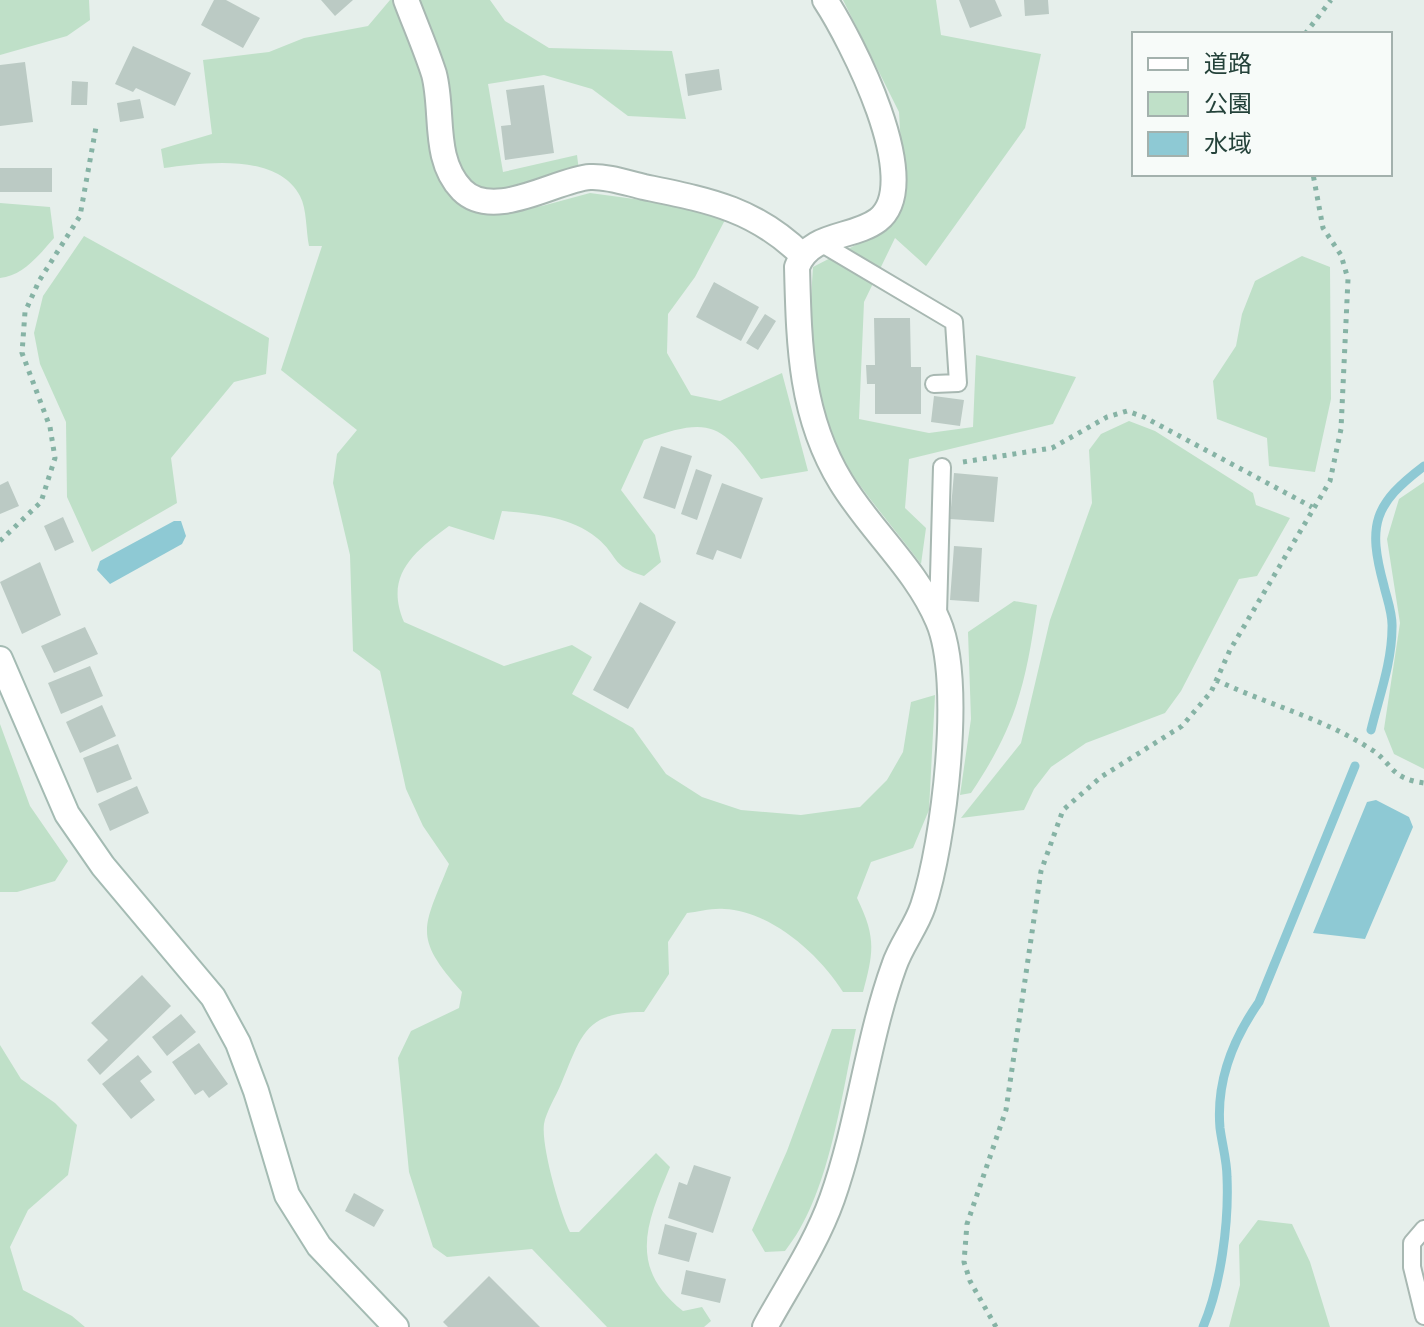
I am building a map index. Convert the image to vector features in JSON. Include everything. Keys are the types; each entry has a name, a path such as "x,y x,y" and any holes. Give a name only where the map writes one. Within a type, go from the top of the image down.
{"street":[{"path":"406,0 434,76 448,169 464,192 493,201 514,200 590,177 619,181 718,203 758,219 811,249"},
{"path":"765,1327 815,1237 832,1198 895,964 923,907 937,843 949,735 949,652 938,620 842,484 819,442 799,355 797,267 811,249 879,219 890,202 895,166 879,109 850,39 825,0"},
{"path":"0,659 67,814 103,866 213,997 232,1032 256,1091 287,1195 319,1246 396,1327"}],"lane":[{"path":"811,249 954,322 958,383 934,384"},
{"path":"938,620 942,467"},
{"path":"1424,1229 1412,1243 1412,1267 1424,1316"}],"path":[{"path":"1307,32 1331,0"},
{"path":"0,541 41,502 55,458 50,427 22,353 25,312 39,281 80,216 96,127"},
{"path":"996,1327 970,1281 964,1262 967,1224 1006,1110 1032,923 1047,855 1063,810 1101,777 1182,726 1216,680 1312,507 1330,481 1341,429 1348,279 1341,255 1323,228 1313,176"},
{"path":"942,467 1052,448 1107,417 1127,411 1144,417 1312,507"},
{"path":"1216,680 1345,734 1373,750 1387,767 1406,781 1424,783"}],"green space":[{"path":"0,0 89,0 90,20 67,36 0,55"},
{"path":"390,0 490,0 505,21 549,48 672,51 686,119 628,116 592,89 544,75 488,84 503,172 577,155 579,171 490,214 542,206 590,193 679,205 725,220 695,277 668,314 667,353 691,395 720,401 782,373 808,471 761,479 736,446 713,430 700,427 666,432 644,440 621,490 655,535 661,562 644,576 625,568 604,544 575,525 551,517 502,511 494,540 449,526 414,555 400,578 398,591 404,622 504,666 572,645 592,657 572,694 633,728 666,774 702,797 741,810 801,815 860,807 887,780 903,752 911,702 935,695 929,810 913,848 871,862 857,898 868,923 871,944 863,992 843,992 807,950 759,917 724,909 687,913 668,942 669,974 644,1012 609,1016 588,1030 574,1052 547,1114 544,1134 548,1163 570,1232 579,1232 656,1153 670,1167 649,1225 648,1261 654,1278 665,1294 683,1311 702,1307 711,1321 704,1327 607,1327 532,1249 447,1257 433,1247 409,1172 398,1058 411,1031 459,1008 462,992 435,958 427,931 433,904 449,864 423,826 406,789 380,671 353,651 350,555 333,483 337,454 357,430 281,370 322,246 309,246 300,196 289,182 275,172 257,166 218,163 164,168 161,149 212,134 203,60 269,52 304,38 368,26"},
{"path":"843,0 936,0 941,35 1041,54 1025,128 926,266 895,238 864,302 859,419 929,433 973,427 976,355 1076,377 1053,424 909,459 905,508 926,528 921,564 839,455 821,412 812,363 813,267 877,234 896,217 903,182 899,112"},
{"path":"0,203 50,207 54,238 24,269 0,278"},
{"path":"84,236 269,338 266,374 234,382 171,458 177,503 92,552 67,497 66,422 40,364 34,333 43,296"},
{"path":"1302,256 1330,267 1331,399 1315,472 1269,466 1267,438 1217,419 1213,381 1236,346 1242,314 1255,281"},
{"path":"1129,421 1155,431 1253,493 1256,505 1290,518 1257,576 1239,579 1181,691 1165,713 1086,743 1051,767 1034,789 1024,810 961,818 1021,743 1050,620 1092,503 1089,450 1101,434"},
{"path":"1424,482 1424,769 1394,754 1384,729 1400,623 1387,539 1399,499"},
{"path":"1014,601 1037,605 1017,704 999,746 971,793 960,795 971,719 968,632"},
{"path":"0,724 30,806 68,861 55,881 17,892 0,892"},
{"path":"832,1029 856,1029 823,1175 800,1229 785,1251 765,1252 752,1230 787,1151"},
{"path":"0,1045 21,1079 55,1103 77,1125 68,1175 28,1210 10,1247 23,1290 72,1316 85,1327 0,1327"},
{"path":"1258,1220 1292,1224 1310,1262 1330,1327 1229,1327 1240,1285 1239,1245"}],"water":[{"path":"174,521 181,521 186,536 182,544 110,584 97,570 100,561"},
{"path":"1376,800 1409,817 1413,827 1365,939 1313,933 1367,802"}],"building":[{"path":"214,0 226,0 260,18 243,48 201,25"},
{"path":"321,0 353,0 335,16"},
{"path":"959,0 995,0 1002,16 970,28"},
{"path":"1024,0 1048,0 1049,14 1025,16"},
{"path":"133,46 191,73 175,106 136,88 133,92 115,84"},
{"path":"25,62 33,122 0,126 0,65"},
{"path":"719,69 722,90 688,96 685,74"},
{"path":"72,81 88,82 87,105 71,105"},
{"path":"544,85 554,153 505,160 501,126 511,125 506,90"},
{"path":"140,99 144,118 120,122 117,103"},
{"path":"0,168 52,168 52,192 0,192"},
{"path":"714,282 759,307 741,341 696,317"},
{"path":"765,314 776,321 758,350 746,343"},
{"path":"874,318 910,318 911,367 921,367 921,414 875,414 875,384 867,384 866,365 875,365"},
{"path":"934,396 964,400 960,426 931,422"},
{"path":"661,446 692,456 675,509 643,498"},
{"path":"696,469 712,475 697,520 681,514"},
{"path":"954,473 998,477 994,522 950,519"},
{"path":"8,481 19,506 0,514 0,485"},
{"path":"722,483 763,498 741,559 717,550 713,560 696,554"},
{"path":"63,517 74,542 55,551 44,526"},
{"path":"954,546 982,548 979,602 950,600"},
{"path":"40,562 61,615 22,634 0,582"},
{"path":"640,602 676,622 628,709 593,690"},
{"path":"85,627 98,654 54,673 41,646"},
{"path":"90,666 103,696 61,714 48,683"},
{"path":"102,705 116,736 80,753 66,722"},
{"path":"118,744 132,779 97,793 83,758"},
{"path":"137,786 149,813 110,831 98,804"},
{"path":"142,975 171,1006 100,1075 87,1060 108,1040 91,1023"},
{"path":"181,1014 196,1032 167,1056 152,1037"},
{"path":"199,1043 228,1084 209,1098 203,1090 195,1095 172,1062"},
{"path":"138,1055 152,1072 140,1081 155,1100 131,1119 102,1084"},
{"path":"694,1165 731,1177 713,1233 668,1218 679,1182 687,1185"},
{"path":"354,1193 384,1210 374,1227 345,1211"},
{"path":"665,1224 697,1233 689,1262 658,1254"},
{"path":"686,1270 726,1279 720,1303 681,1294"},
{"path":"489,1276 540,1327 448,1327 443,1322"}],"waterway":[{"path":"1371,730 1387,667 1392,628 1379,565 1376,531 1385,504 1424,466"},
{"path":"1203,1327 1215,1292 1225,1234 1227,1171 1219,1111 1228,1062 1241,1031 1259,1002 1355,766"}]}
